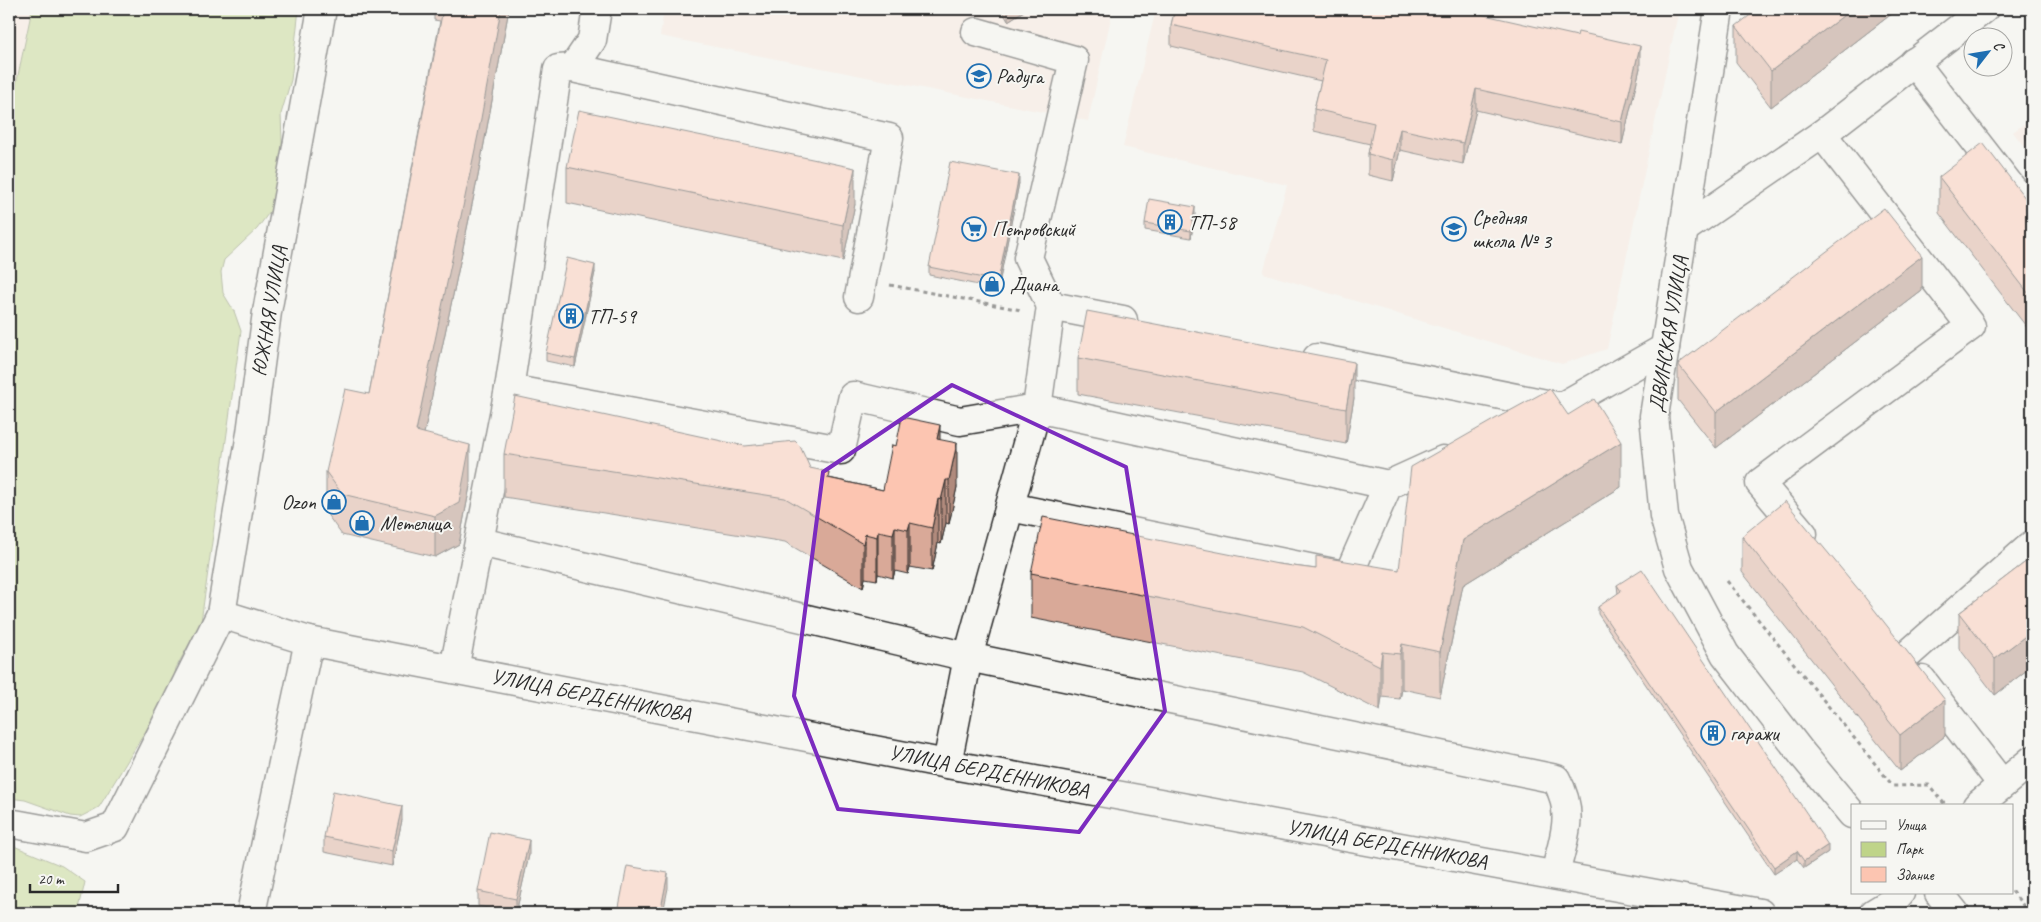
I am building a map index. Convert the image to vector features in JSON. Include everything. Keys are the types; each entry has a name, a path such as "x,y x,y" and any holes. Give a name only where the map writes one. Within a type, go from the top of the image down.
{"street":[{"path":"573,68 592,40 597,9"},
{"name":"ДВИНСКАЯ УЛИЦА","path":"1719,9 1654,416 1664,516 1679,568 1725,654 1803,755 1851,813"},
{"path":"1684,229 1822,134 1984,9"},
{"name":"ЮЖНАЯ УЛИЦА","path":"9,823 86,837 115,827 221,614 251,433 267,312 322,11"},
{"path":"947,764 968,657 1037,408 1050,310 1028,258 1074,60 976,32"},
{"path":"1914,62 2032,214"},
{"path":"454,669 509,389 558,69 573,68 889,138 860,288"},
{"path":"1817,551 1760,482 1971,326 1822,134"},
{"path":"1050,310 1149,325"},
{"path":"1509,430 1561,407 1665,348"},
{"path":"1296,354 1561,407"},
{"path":"509,389 841,450 852,396 960,421 1037,408 1388,485 1466,450"},
{"path":"1010,507 1348,576 1388,485"},
{"path":"480,542 968,657 1556,779 1565,795 1569,815 1555,875"},
{"path":"1905,657 2032,545"},
{"name":"УЛИЦА БЕРДЕННИКОВА","path":"221,614 309,641 947,764 1760,913"},
{"path":"1886,634 2002,784"},
{"path":"252,913 309,641"},
{"path":"1979,804 2032,760"},
{"path":"1940,894 1955,913"}],"path":[{"path":"860,288 1050,310"},
{"path":"1726,581 1893,786 1929,785 1944,804"},
{"path":"2014,894 2029,913"}],"highlighted area":[{"path":"952,385 1126,467 1165,711 1079,832 838,809 794,696 823,472"}],"shaded area":[{"path":"9,9 32,9 9,118"},
{"name":"Радуга","path":"664,9 1113,9 1088,121 660,36"},
{"name":"Средняя школа № 3","path":"1156,9 1679,9 1607,349 1562,364 1263,273 1287,185 1123,147"},
{"path":"2032,118 2032,157 2013,132"}],"green space":[{"path":"32,9 299,9 291,80 281,114 283,169 276,203 257,229 224,260 221,272 223,293 234,311 241,331 201,622 176,668 174,678 160,708 99,807 80,817 70,816 25,800 9,798 9,546 13,507 9,497 9,118"},
{"path":"9,844 62,866 85,882 78,913 9,913"}],"building":[{"path":"9,9 16,9 9,42"},
{"path":"443,9 501,9 478,135 416,431 470,445 459,503 435,516 342,494 326,472 345,389 369,394"},
{"path":"1175,9 1467,9 1467,11 1577,36 1578,32 1640,46 1622,122 1476,89 1463,143 1400,129 1393,160 1368,154 1374,123 1314,109 1326,60 1171,25"},
{"path":"1758,9 1852,9 1771,71 1736,26"},
{"path":"579,110 855,168 843,225 567,167"},
{"path":"2032,126 2032,139 2026,131"},
{"path":"1983,143 2032,207 2032,298 1939,177"},
{"name":"Петровский","path":"950,162 1019,175 998,281 929,267"},
{"name":"ТП-58","path":"1149,199 1195,207 1191,231 1145,223"},
{"path":"1884,208 1922,256 1716,412 1678,364"},
{"name":"ТП-59","path":"567,258 595,265 575,359 546,353"},
{"path":"1087,311 1354,362 1346,409 1078,358"},
{"path":"1550,389 1568,415 1594,399 1621,442 1463,540 1440,652 1402,644 1400,654 1382,652 1380,666 1303,627 1031,573 1043,517 1278,564 1316,569 1316,556 1399,570 1411,467"},
{"path":"515,396 745,446 795,441 800,446 810,468 829,472 828,478 883,490 892,445 896,446 902,417 940,425 937,439 957,443 949,480 946,480 941,500 938,499 932,528 910,523 908,530 895,527 893,534 878,531 877,537 865,534 863,544 785,498 504,454"},
{"path":"1785,501 1859,590 1945,700 1900,735 1742,536"},
{"path":"2032,557 2032,631 1995,659 1959,613"},
{"name":"гаражи","path":"1642,569 1828,845 1804,861 1797,851 1774,867 1598,607 1621,591 1617,585"},
{"path":"333,791 402,806 392,851 324,837"},
{"path":"490,832 529,840 516,899 478,891"},
{"path":"627,866 668,873 660,913 618,912"}],"place":[{"name":"Радуга","path":"979,76"},
{"name":"ТП-58","path":"1170,222"},
{"name":"Петровский","path":"974,229"},
{"name":"Средняя школа № 3","path":"1454,229"},
{"name":"Диана","path":"992,284"},
{"name":"ТП-59","path":"571,316"},
{"name":"Ozon","path":"334,502"},
{"name":"Метелица","path":"362,523"},
{"name":"гаражи","path":"1713,733"}]}
